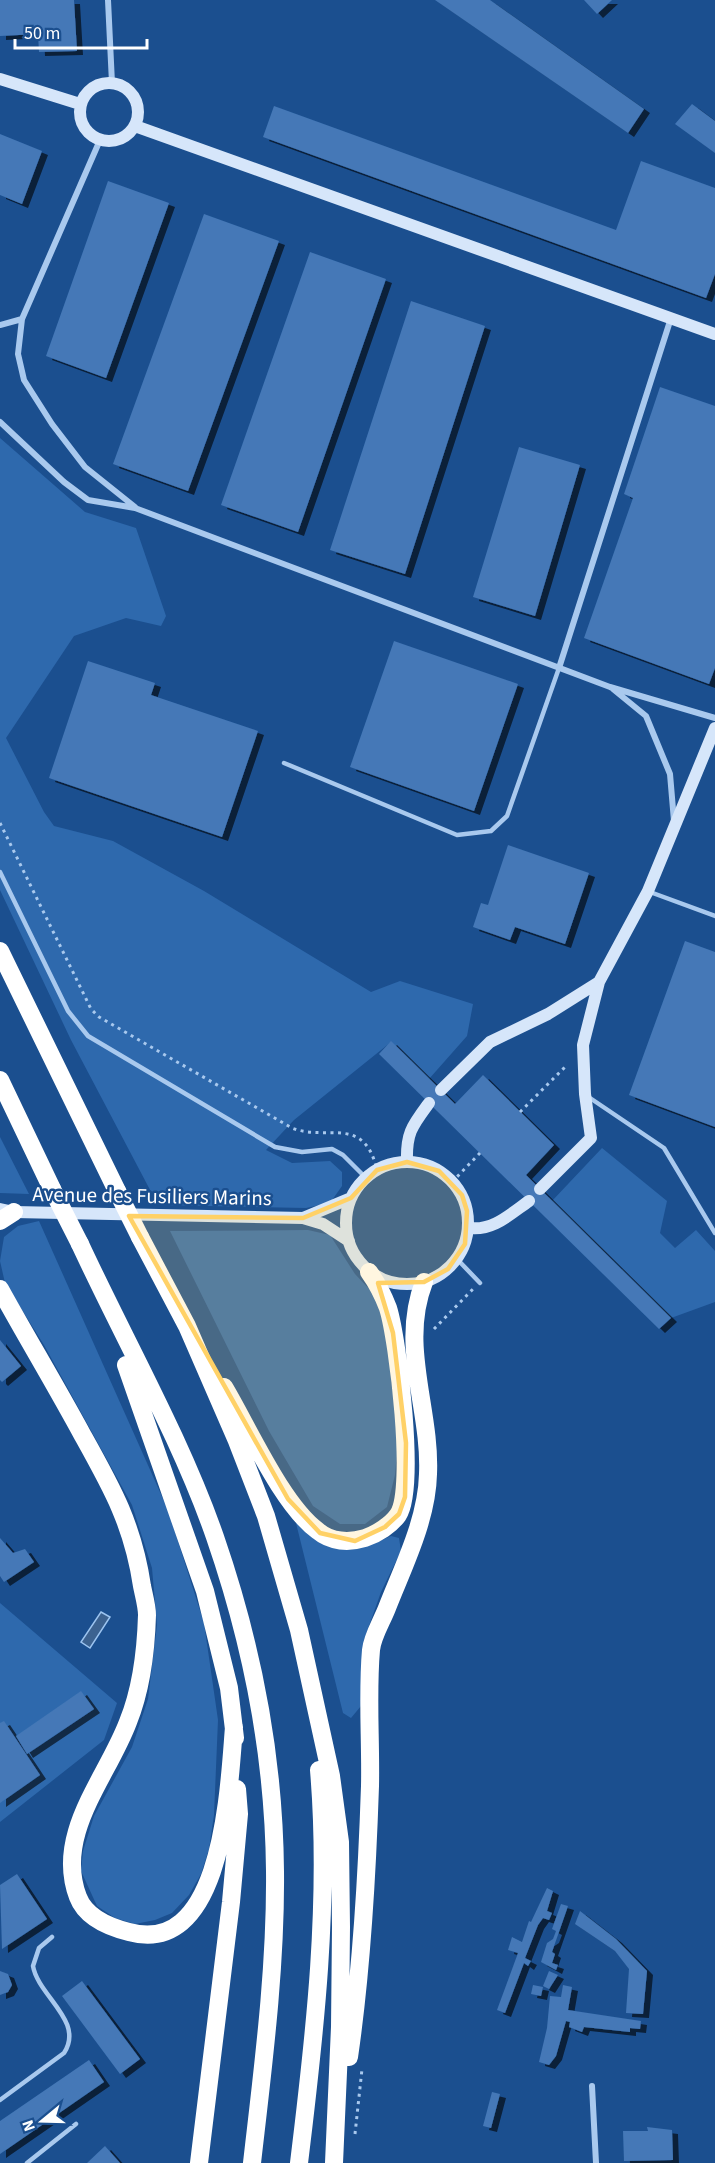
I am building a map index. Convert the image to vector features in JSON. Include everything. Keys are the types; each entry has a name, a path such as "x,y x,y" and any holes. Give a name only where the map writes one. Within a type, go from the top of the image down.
{"highway":[{"path":"0,951 117,1191 187,1326 294,1507 320,1533 339,1541 355,1541 385,1527 399,1514 405,1497 407,1472 393,1333 388,1310 369,1272"},
{"path":"0,1080 189,1471 214,1535 254,1672 273,1818 275,1870 274,1934 252,2163"},
{"path":"96,1278 205,1591 229,1688 234,1727 239,1814 220,2005 199,2163"},
{"path":"334,2163 353,2030 363,1931 370,1786 371,1648 408,1555 425,1498 428,1475 427,1444 413,1340 414,1316 424,1282"},
{"path":"0,1289 121,1506 137,1549 147,1614 141,1671 130,1718 117,1752 90,1799 74,1840 71,1870 79,1899 94,1918 113,1928 140,1935 162,1932 183,1921 201,1898 225,1818 234,1727"},
{"path":"187,1326 237,1441 266,1516 299,1630 331,1776 340,1842 340,2027 334,2163"},
{"path":"299,2163 315,2034 322,1873 321,1803 312,1696"}],"street":[{"path":"108,0 112,83"},
{"path":"0,79 81,104"},
{"path":"112,83 125,88 135,98 138,112 135,126 126,136 114,142 100,140 87,132 80,119 81,104 92,88 112,83"},
{"path":"135,126 715,334"},
{"path":"100,140 22,319 18,354 24,380 52,424 85,467 135,508"},
{"path":"558,668 671,318"},
{"path":"0,325 22,319"},
{"path":"0,422 64,482 88,500 135,508 610,687 715,718"},
{"path":"610,687 646,716 670,774 674,830"},
{"path":"540,1189 591,1138 585,1094 583,1046 599,982 648,891 715,728"},
{"path":"441,1090 490,1042 548,1014 599,982"},
{"path":"407,1162 407,1140 412,1126 429,1103"},
{"path":"407,1162 424,1164 439,1171 452,1182 462,1195 467,1211 468,1228 465,1244 457,1260 448,1269 424,1282 396,1284 369,1272 357,1258 349,1241 346,1227 351,1198 366,1178 377,1170 407,1162"},
{"name":"Avenue des Fusiliers Marins","path":"303,1218 351,1198"},
{"path":"468,1228 480,1229 493,1226 529,1201"},
{"name":"Avenue des Fusiliers Marins","path":"5,1214 303,1218 322,1224 349,1241"},
{"path":"592,2086 596,2163"}],"lane":[{"path":"284,763 457,835 491,831 507,816 558,668"},
{"path":"0,872 68,1011 88,1036 275,1147 303,1152 332,1149 343,1155 366,1178"},
{"path":"648,891 715,916"},
{"path":"585,1094 664,1148 715,1233"},
{"path":"457,1260 480,1283"},
{"path":"0,2100 64,2054 69,2047 69,2028 39,1981 33,1966 39,1948 52,1937"},
{"path":"27,2163 76,2124"}],"path":[{"path":"0,822 91,1009 99,1017 292,1128 307,1134 336,1131 360,1139 373,1154 377,1170"},
{"path":"520,1112 565,1067"},
{"path":"452,1182 480,1153"},
{"path":"431,1335 436,1324 480,1283"},
{"path":"354,2141 363,2063"}],"highlighted area":[{"path":"407,1162 439,1171 462,1195 467,1211 465,1244 448,1269 424,1282 378,1283 393,1333 406,1443 405,1497 399,1514 385,1527 355,1541 320,1533 288,1499 129,1216 303,1218 351,1198 377,1170"}],"shaded area":[{"path":"0,438 85,512 136,528 166,616 161,626 126,618 74,636 6,738 44,812 54,826 113,841 204,891 371,992 400,981 473,1004 467,1036 429,1079 391,1042 294,1120 266,1150 292,1163 330,1161 342,1172 342,1186 330,1203 306,1208 158,1205 71,1040 0,890"},
{"path":"0,1137 29,1194 0,1193"},
{"path":"602,1148 667,1201 660,1233 675,1248 696,1230 715,1251 715,1302 671,1318 552,1201"},
{"path":"39,1221 168,1510 204,1623 218,1720 214,1815 209,1849 201,1874 189,1895 172,1913 155,1920 135,1924 115,1918 97,1906 81,1871 83,1851 94,1816 132,1747 148,1699 157,1625 152,1568 132,1505 44,1345 5,1283 0,1261 4,1237 18,1226"},
{"path":"308,1230 330,1235 355,1274 373,1293 385,1318 398,1441 395,1475 387,1507 365,1524 340,1524 313,1506 269,1431 170,1231"},
{"path":"296,1523 306,1527 319,1540 336,1548 355,1548 391,1536 399,1538 401,1551 381,1592 364,1640 361,1706 351,1718 343,1713"},
{"path":"0,1603 117,1703 104,1740 0,1822"},
{"path":"101,1612 110,1617 90,1648 81,1642"}],"building":[{"path":"0,0 74,0 77,51 39,52 38,34 0,36"},
{"path":"435,0 490,0 644,109 628,133"},
{"path":"584,0 612,0 597,14"},
{"path":"692,104 715,121 715,153 675,124"},
{"path":"274,106 616,230 641,161 715,188 715,274 706,298 263,137"},
{"path":"0,134 42,151 22,204 0,195"},
{"path":"108,181 169,203 106,378 46,356"},
{"path":"204,214 279,241 188,491 113,464"},
{"path":"310,252 386,279 298,532 221,505"},
{"path":"411,301 485,326 405,574 330,550"},
{"path":"660,387 715,406 715,668 709,684 584,638 633,498 624,494"},
{"path":"519,447 580,465 535,616 473,597"},
{"path":"394,641 518,684 474,811 350,767"},
{"path":"88,661 155,683 151,695 258,731 222,837 49,778"},
{"path":"508,845 589,873 565,944 515,927 510,940 473,927 481,903 488,905"},
{"path":"685,941 715,952 715,1127 629,1095"},
{"path":"391,1041 455,1104 483,1075 554,1145 526,1175 671,1318 659,1329 379,1054"},
{"path":"0,1340 21,1366 2,1382 0,1380"},
{"path":"0,1538 13,1553 25,1549 34,1562 4,1582 0,1576"},
{"path":"81,1691 94,1709 27,1754 16,1736"},
{"path":"4,1721 40,1775 0,1803 0,1723"},
{"path":"17,1874 47,1919 2,1949 0,1885"},
{"path":"547,1888 553,1891 547,1911 552,1913 549,1920 543,1918 538,1925 525,1958 531,1961 528,1966 524,1963 505,2013 497,2010 518,1953 508,1950 512,1937 522,1942 529,1921 531,1922"},
{"path":"561,1904 568,1906 552,1952 555,1954 552,1963 558,1965 556,1970 541,1962 547,1943 553,1939 556,1931 552,1929"},
{"path":"580,1911 616,1939 647,1971 643,2014 626,2013 629,1969 615,1951 575,1924"},
{"path":"0,1971 8,1974 12,1985 8,1992 0,1995"},
{"path":"549,1971 558,1975 549,1989 543,1986"},
{"path":"82,1981 140,2059 120,2074 62,1996"},
{"path":"533,1985 543,1987 541,1996 531,1994"},
{"path":"563,1985 572,1987 568,2010 641,2021 640,2029 630,2028 630,2032 584,2027 582,2032 569,2027 570,2022 566,2021 556,2056 549,2065 539,2062 547,2028 550,1996 561,1997"},
{"path":"89,2060 104,2082 0,2154 0,2121"},
{"path":"492,2092 500,2094 491,2128 483,2126"},
{"path":"647,2127 672,2130 673,2160 624,2161 623,2131 648,2131"},
{"path":"105,2146 120,2163 87,2163"}]}
